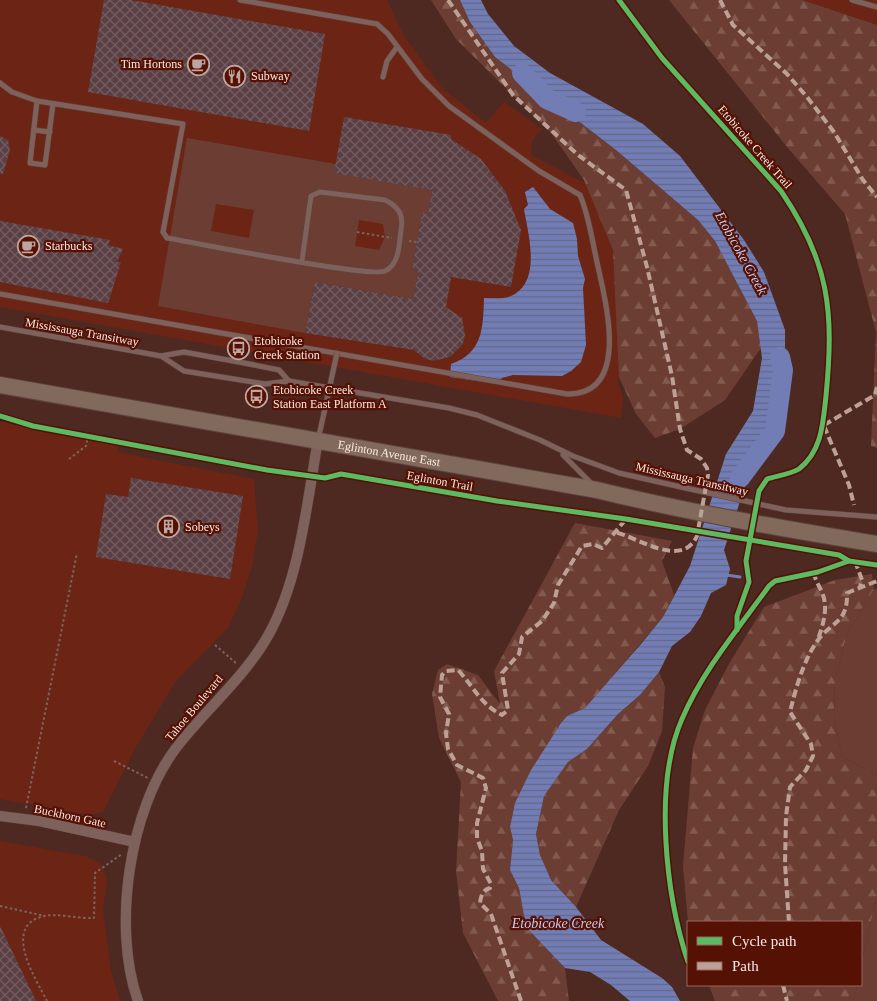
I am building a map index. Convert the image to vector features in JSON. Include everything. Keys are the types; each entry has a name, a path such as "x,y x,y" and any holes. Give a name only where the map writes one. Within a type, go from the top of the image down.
{"main road":[{"name":"Eglinton Avenue East","path":"0,384 597,490 678,510 877,544"}],"street":[{"name":"Tahoe Boulevard","path":"138,1001 134,988 127,925 129,867 134,842 156,783 176,748 243,669 269,634 284,599 296,559 318,440"},
{"name":"Buckhorn Gate","path":"0,816 24,819 134,842"}],"lane":[{"path":"0,294 548,391 581,394 591,389 600,379 611,343 610,320 580,195 539,171 449,106 422,79 388,34 377,24 240,0"},
{"path":"852,0 877,7"},
{"path":"383,77 387,61 397,47"},
{"path":"0,83 12,92 37,101 183,124 163,232 167,238 302,261 362,271 378,272 386,270 394,264 398,254 403,219 394,204 385,200 320,192 311,196 302,261"},
{"path":"37,101 30,163 45,165 53,104"},
{"path":"34,130 50,132"},
{"name":"Mississauga Transitway","path":"0,327 161,356 184,352 244,363 279,370 289,381"},
{"path":"318,440 337,353"},
{"name":"Mississauga Transitway","path":"161,356 184,371 265,384 289,381 449,408 477,415 540,440 573,456 619,473 681,487 786,510 877,517"},
{"name":"Mississauga Transitway","path":"540,440 570,459 597,490"}],"path":[{"path":"357,232 381,236"},
{"path":"79,434 98,438"},
{"path":"69,459 86,446 88,436"},
{"path":"24,819 77,553"},
{"path":"216,645 243,669"},
{"path":"114,761 156,783"},
{"path":"0,906 45,916 94,918 95,873 114,861 134,842"},
{"path":"45,916 30,926 22,942 23,951 47,1001"}],"shaded area":[{"path":"0,0 387,0 404,36 442,88 486,123 504,102 542,129 532,141 531,155 606,194 626,363 617,381 623,398 621,418 0,307"},
{"path":"802,0 877,0 877,25"},
{"name":"Sobeys","path":"0,422 119,445 118,452 254,479 258,531 252,567 240,603 227,629 176,681 136,747 103,812 89,815 0,799"},
{"path":"0,841 85,856 100,863 107,879 103,910 111,971 120,1001 0,1001"}],"green space":[{"path":"431,0 460,0 470,22 495,57 616,150 698,220 715,241 757,321 761,348 725,400 680,429 655,438 636,414 619,377 613,250 584,180 551,133 456,39"},
{"path":"669,0 802,0 877,25 877,448 871,446 876,332 845,214 787,147"},
{"path":"187,138 336,164 432,190 428,214 422,213 412,270 418,271 413,299 315,282 305,333 158,306","holes":["216,204 254,210 249,238 211,231","359,220 383,224 385,237 379,250 355,246"]},
{"path":"575,523 672,541 662,561 674,595 663,617 595,697 585,708 567,716 561,723 531,770 515,804 510,827 513,840 510,870 519,888 526,927 565,968 569,1001 498,1001 463,933 456,871 461,782 439,738 432,694 438,670 447,664 478,675 500,704 494,671"},
{"path":"872,574 874,589 847,634 835,680 834,718 842,757 877,775 877,896 862,960 862,921 688,921 683,866 693,748 705,710 730,662 764,607 835,580"},
{"path":"874,589 877,589 877,775 842,757 834,718 835,680 847,634"},
{"path":"659,672 665,687 662,731 648,766 619,810 576,907 551,880 540,855 536,834 544,796 568,762 587,749 618,714 640,695"},
{"path":"877,896 877,1001 854,1001 857,986 862,986 862,960"},
{"path":"709,986 857,986 854,1001 715,1001"}],"water":[{"name":"Etobicoke Creek","path":"460,0 481,0 488,14 514,46 550,73 643,124 680,156 744,240 764,272 785,330 785,369 769,427 753,462 724,550 730,569 726,585 711,593 701,616 690,632 672,646 659,672 640,695 618,714 587,749 568,762 544,796 536,834 540,855 551,880 576,907 601,940 662,978 672,987 680,1001 630,1001 611,985 590,972 565,968 526,927 519,888 510,870 513,840 510,827 515,803 531,770 561,723 567,716 585,708 641,644 663,617 690,566 726,454 753,411 762,358 757,321 715,241 698,220 616,150 495,57 470,22"},
{"path":"533,187 550,209 573,223 577,239 578,256 585,279 583,288 586,345 581,362 562,376 513,375 502,378 498,384 450,377 451,364 470,353 479,338 482,329 484,298 511,296 523,287 528,277 531,255 524,209 528,205 525,192"}],"building":[{"path":"104,0 131,0 325,34 309,131 88,92"},
{"path":"344,117 451,135 451,139 481,159 505,191 521,230 511,287 451,277 446,307 462,318 465,335 463,344 450,357 433,361 424,358 414,350 305,333 315,282 413,299 418,271 412,270 422,213 428,214 432,190 334,173"},
{"path":"0,136 8,140 10,150 3,174 0,174"},
{"path":"0,221 110,240 108,245 123,249 117,262 121,262 108,303 0,282"},
{"name":"Sobeys","path":"131,478 243,496 230,579 96,557 106,494 128,497"},
{"path":"0,926 36,1001 0,1001"}],"waterway":[{"name":"Etobicoke Creek","path":"522,73 547,99 576,112"},
{"name":"Etobicoke Creek","path":"740,478 775,431 783,370 780,357"},
{"path":"726,575 740,577"}],"marked path":[{"path":"448,0 513,95 578,155 626,190 647,267 672,376 680,429 687,450 701,459 707,468 708,475 697,536 690,546 681,550 671,551 659,549 615,532"},
{"path":"720,0 733,25 787,74 807,97 834,132 863,180 877,197"},
{"path":"824,425 875,395 877,387"},
{"path":"824,426 849,485 854,505"},
{"path":"521,1001 491,914 480,903 483,893 490,888 491,884 483,869 482,851 477,838 477,823 486,788 483,778 457,765 448,749 446,733 449,714 440,697 442,675 446,671 458,670 494,711 502,715 508,710 502,673 519,654 522,637 542,621 554,603 558,585 582,546 593,544 602,548 626,519"},
{"path":"855,561 862,580 860,587"},
{"path":"814,572 825,606 823,623 818,639"},
{"path":"789,921 785,864 786,816 790,787 806,770 813,756 811,744 790,712 792,703 808,657 818,640 842,616 847,603 847,593 877,581"},
{"path":"783,986 787,1001"}],"cycle path":[{"name":"Etobicoke Creek Trail","path":"619,0 662,58 781,191 810,242 819,265 825,289 829,339 826,396 820,436 807,462 799,469 788,474 767,479 759,491 746,561 749,582 737,616 737,630"},
{"name":"Eglinton Trail","path":"0,416 33,426 267,470 325,478 341,474 497,501 626,519 839,555 849,561 877,565"},
{"path":"687,959 680,935 669,874 665,807 673,746 682,719 690,701 711,667 769,586 775,581 818,572 849,561"}],"place":[{"name":"Tim Hortons","path":"198,64"},
{"name":"Subway","path":"235,76"},
{"name":"Starbucks","path":"29,246"},
{"name":"Etobicoke Creek Station","path":"238,348"},
{"name":"Etobicoke Creek Station East Platform A","path":"257,397"},
{"name":"Sobeys","path":"169,527"}]}
